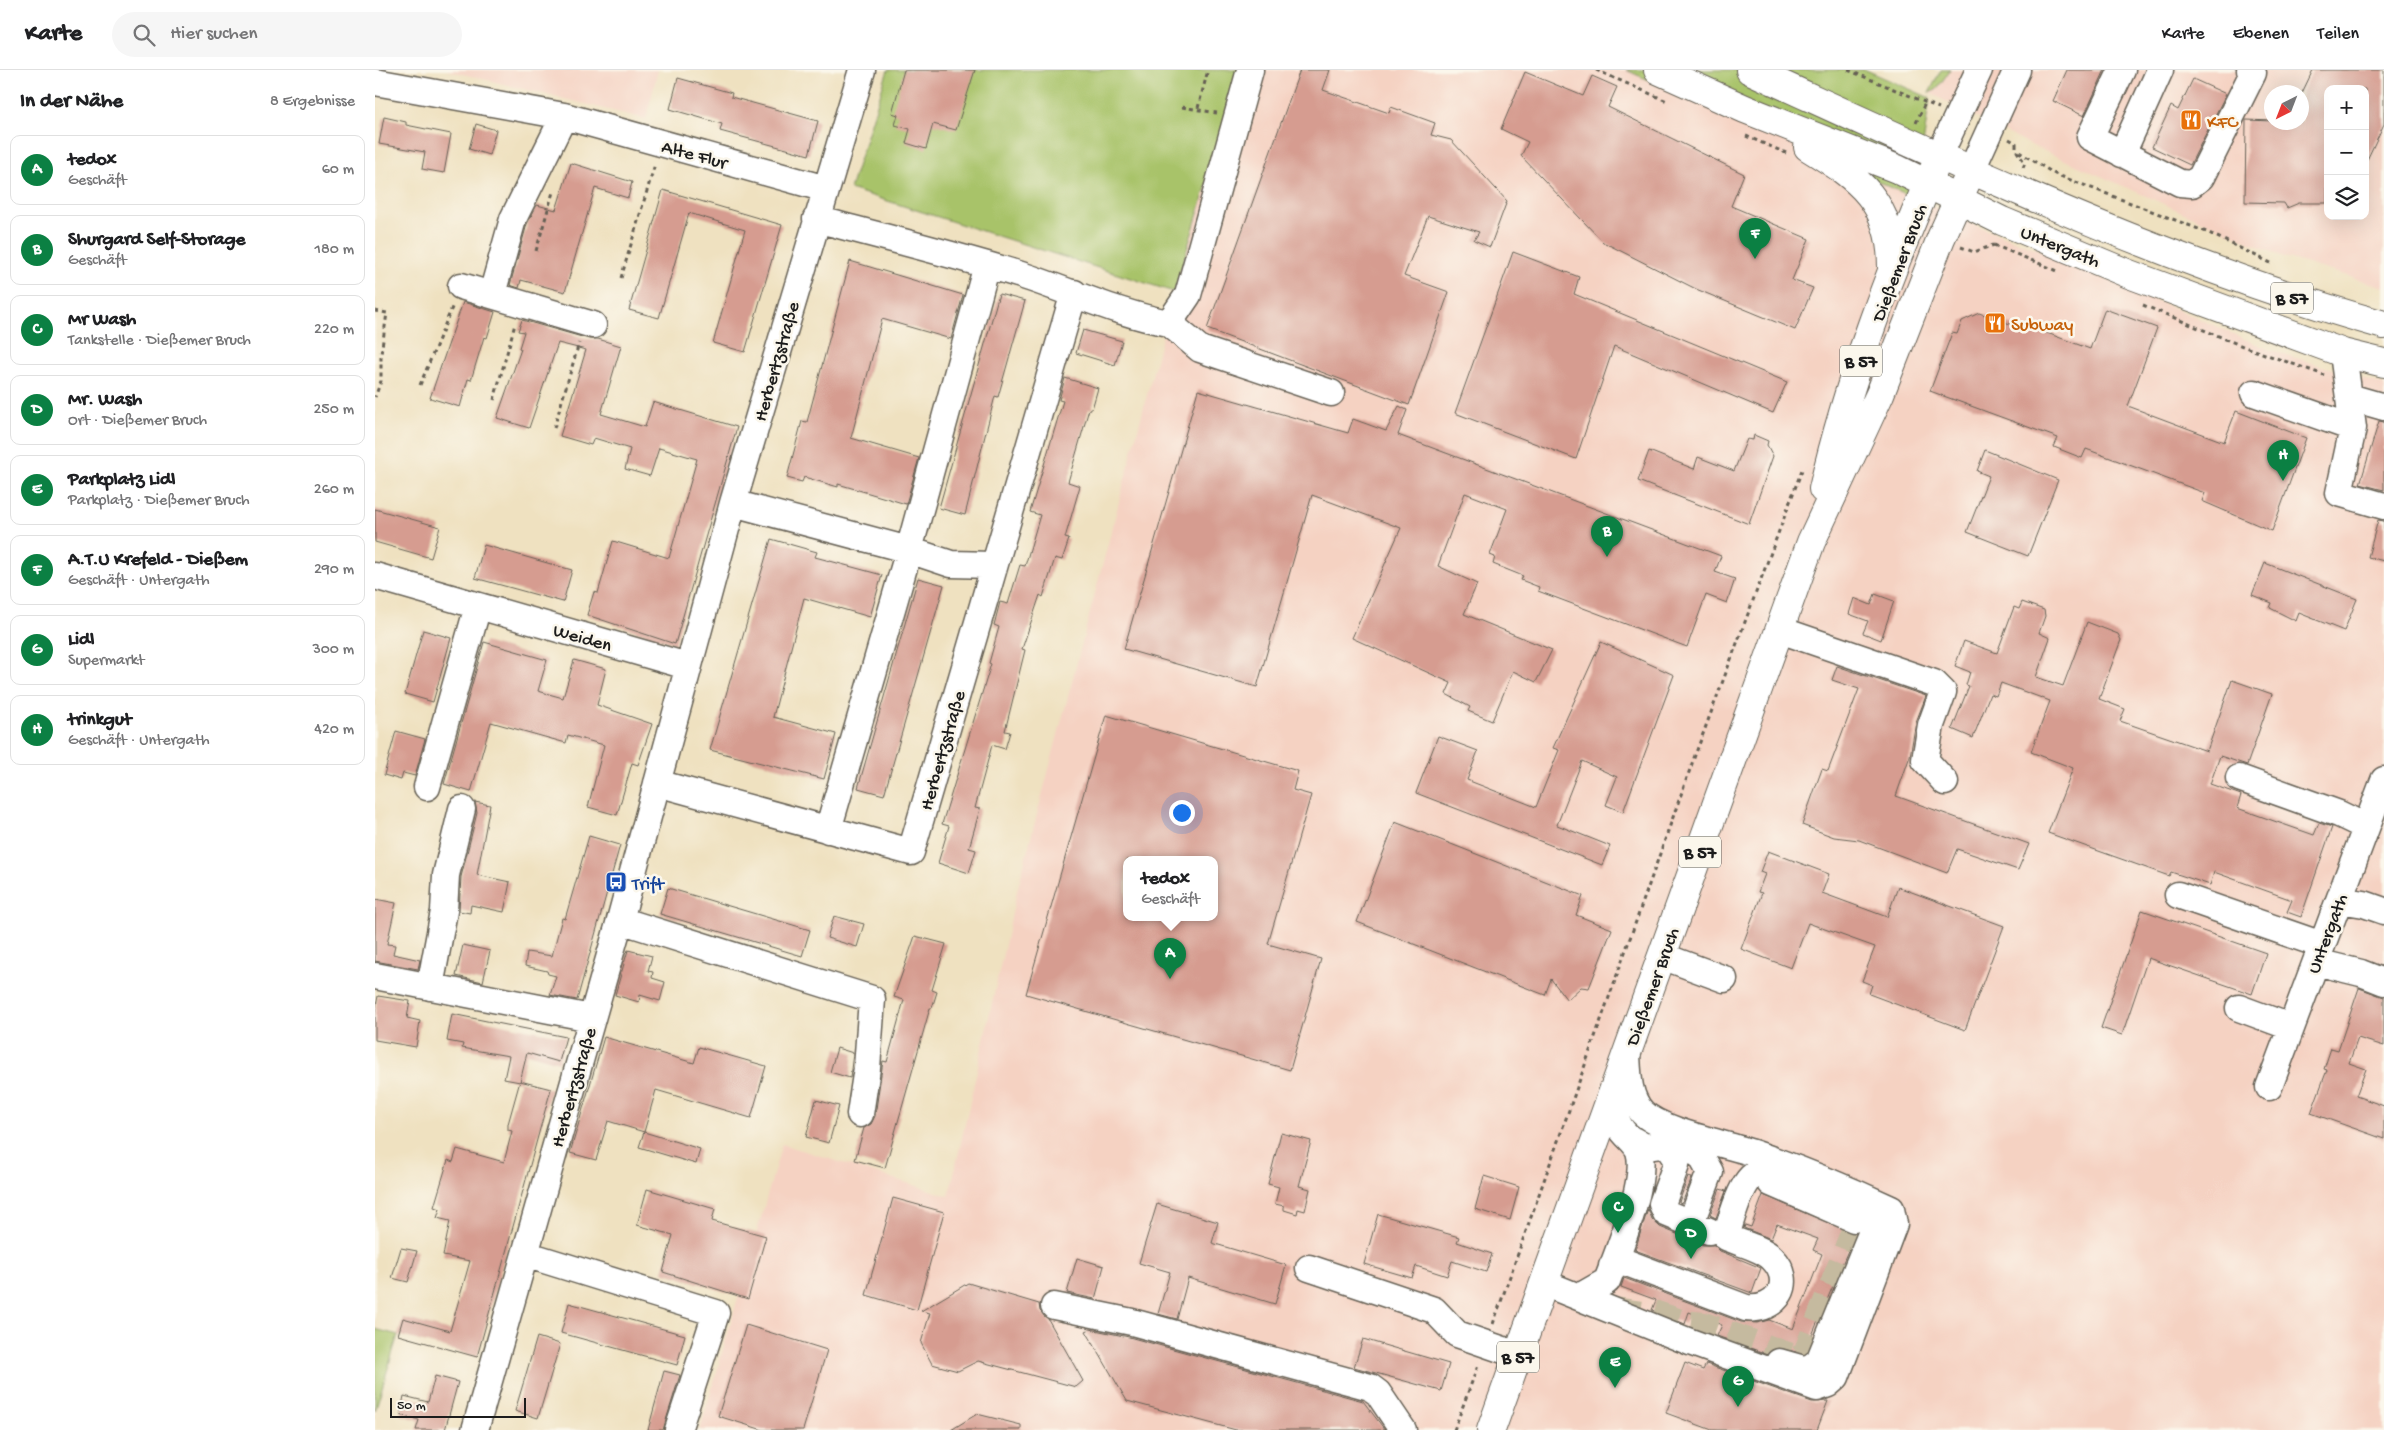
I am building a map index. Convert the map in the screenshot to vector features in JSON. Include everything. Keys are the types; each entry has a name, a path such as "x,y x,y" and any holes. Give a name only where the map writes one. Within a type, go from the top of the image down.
{"main road":[{"name":"Untergath","path":"1658,70 1745,109 1897,169 2002,221 2129,274 2343,353 2384,363"},
{"name":"Untergath","path":"1750,70 1939,156 2201,266 2314,305 2384,325"},
{"name":"Untergath","path":"1745,109 1856,179 1872,197 1892,242 1892,272"},
{"name":"Dießemer Bruch","path":"1811,542 1837,429 1892,272 1939,156"},
{"name":"Dießemer Bruch","path":"1491,1430 1811,542 1880,394 1941,238 1972,169"}],"street":[{"name":"Herbertzstraße","path":"475,1430 620,920 687,666 733,503 816,219 862,70"},
{"path":"1169,323 1188,295 1251,70"},
{"path":"1939,156 1979,70"},
{"path":"1972,169 2017,70"},
{"path":"2121,70 2090,137 2180,183 2192,184 2201,176 2253,73 2250,70"},
{"path":"2122,154 2160,70"},
{"name":"Alte Flur","path":"375,82 563,116 826,189"},
{"path":"492,294 513,219 563,116"},
{"path":"816,219 987,265 1074,292 1143,318 1169,323 1200,349 1331,393"},
{"path":"828,830 909,550 987,265"},
{"path":"461,286 589,324"},
{"name":"Herbertzstraße","path":"657,783 911,852 993,564 1074,292"},
{"path":"2343,353 2353,428 2339,493 2384,506"},
{"path":"2348,390 2384,407"},
{"path":"2254,393 2353,428"},
{"path":"733,503 909,550 951,564 993,564"},
{"name":"Weiden","path":"375,576 687,666"},
{"path":"427,787 478,606"},
{"path":"1780,630 1934,683 1943,692 1931,725 1925,760 1945,782"},
{"path":"2239,778 2339,814 2366,827"},
{"name":"Untergath","path":"2269,1087 2384,780"},
{"path":"430,987 444,911 445,875 462,809"},
{"path":"2178,895 2384,982"},
{"path":"2339,900 2364,904 2384,911"},
{"path":"620,920 872,999 867,1068 860,1114"},
{"path":"1662,956 1723,979"},
{"path":"375,976 591,1018"},
{"path":"2239,1008 2285,1025 2290,1031"},
{"path":"1544,1283 1597,1283 1682,1339 1817,1388 1828,1384 1837,1377 1894,1224 1891,1209 1843,1187 1753,1153 1669,1127 1651,1119 1634,1100 1629,1086 1627,1054"},
{"path":"1611,1098 1621,1128 1633,1140 1645,1147 1685,1151 1714,1168 1717,1177 1703,1223 1693,1224"},
{"path":"1597,1283 1624,1213 1636,1190 1640,1157 1633,1140"},
{"path":"1685,1151 1688,1164 1673,1204 1693,1224"},
{"path":"1641,1314 1667,1325 1800,1370 1807,1370 1819,1361 1871,1234 1872,1223 1868,1215 1771,1175 1758,1174 1747,1180 1693,1224"},
{"path":"1758,1174 1768,1182 1849,1215 1856,1222 1855,1228"},
{"path":"1597,1283 1621,1261 1746,1308 1759,1310 1771,1305 1780,1291 1783,1280 1774,1260 1768,1255 1649,1206 1638,1196 1636,1190"},
{"path":"525,1254 716,1313 678,1430"},
{"path":"1309,1268 1434,1310 1457,1334 1518,1356"},
{"path":"1054,1306 1131,1322 1371,1387 1379,1393 1403,1430"}],"path":[{"path":"1198,108 1208,70"},
{"path":"1847,70 1925,103"},
{"path":"1182,107 1198,108 1237,118"},
{"path":"621,278 661,144"},
{"path":"2016,150 2055,174 2209,233 2278,267"},
{"path":"1994,245 2066,274"},
{"path":"420,385 461,286"},
{"path":"494,400 521,303"},
{"path":"2138,303 2348,390"},
{"path":"375,311 387,313 381,354 381,381 375,397"},
{"path":"554,428 589,324"},
{"path":"1455,1430 1694,758 1804,466"}],"shaded area":[{"path":"446,70 658,70 646,119"},
{"path":"1242,70 1626,70 1972,224 2055,256 2270,350 2384,385 2384,1430 700,1430 782,1144 949,1196 1017,891 1174,292"},
{"path":"1950,70 2384,70 2384,287 2281,256 2024,142 1930,93 1936,90"}],"green space":[{"path":"888,70 1242,70 1174,292 850,189"},
{"path":"1626,70 1866,70 1930,98 1915,198"},
{"path":"1941,70 1950,70 1936,90 1929,93"},
{"path":"375,1329 398,1335 375,1411"}],"building":[{"path":"904,70 975,70 956,130 933,124 926,149 906,143 910,129 895,125 898,115 892,113"},
{"path":"1300,70 1330,70 1323,90 1389,113 1391,107 1435,123 1431,135 1451,140 1507,201 1490,247 1474,240 1479,232 1428,216 1404,276 1449,292 1409,405 1207,329"},
{"path":"2067,70 2105,70 2084,116 2053,101"},
{"path":"2313,70 2384,70 2384,124 2369,156 2369,85 2324,85 2324,203 2299,203 2287,208 2284,203 2245,202 2246,120 2264,121 2264,130 2309,130 2309,85 2306,85"},
{"path":"1525,72 1583,96 1592,76 1617,87 1608,107 1744,174 1731,206 1809,239 1792,280 1813,288 1795,330 1696,289 1603,242 1521,156 1528,142 1501,129"},
{"path":"678,78 732,93 731,97 818,121 809,155 720,131 722,124 670,109"},
{"name":"KFC","path":"2193,79 2226,94 2190,165 2152,147 2171,106 2178,110"},
{"path":"384,117 406,122 406,125 451,134 444,173 422,169 425,152 379,144"},
{"path":"476,124 496,130 489,155 469,149"},
{"path":"571,163 632,182 628,198 595,188 565,292 521,280 519,288 510,285 527,224 537,205 556,210"},
{"path":"663,190 782,225 745,352 713,343 745,230 689,213 659,318 629,310"},
{"path":"1513,252 1579,277 1574,294 1787,382 1773,413 1614,346 1576,459 1455,413"},
{"path":"850,261 963,295 951,339 882,319 851,438 919,458 906,504 838,484 838,487 804,477 802,482 787,478 802,421 807,422"},
{"path":"999,294 1025,301 998,397 995,396 965,515 939,508"},
{"path":"463,302 495,312 487,338 484,337 471,380 468,379 460,407 430,398"},
{"path":"2105,309 2157,328 2128,406 2224,442 2236,411 2306,438 2272,531 2202,501 2205,493 2086,449 2082,458 2054,447 2058,438 1930,391 1952,333 1957,334 1962,321 1979,313 2030,331 2031,327 2090,349"},
{"path":"522,320 621,346 601,414 645,427 653,402 737,427 675,644 587,615 594,592 598,593 613,541 669,558 697,459 659,448 650,476 625,469 630,449 594,438 591,445 560,436 586,350 558,343 529,428 497,418 521,349 519,348 524,332 518,331"},
{"path":"1083,330 1122,341 1115,365 1076,353"},
{"path":"1065,378 1098,388 1092,409 1089,409 1068,482 1080,486 1065,538 1069,539 1062,560 1055,558 1043,597 1040,595 1022,649 1025,650 1005,731 1010,732 1005,749 992,745 975,808 980,809 969,848 976,850 969,873 938,863 949,826 942,824 991,664 989,663 999,627 994,625 1000,602 1008,604 1020,565 1025,566 1040,515 1030,512 1063,401 1059,400"},
{"path":"1198,390 1348,433 1353,419 1386,431 1399,406 1407,410 1398,435 1721,556 1715,572 1735,579 1727,603 1706,595 1687,647 1538,591 1539,587 1521,580 1523,576 1493,564 1495,557 1490,555 1507,509 1465,493 1438,566 1477,584 1464,614 1552,650 1536,682 1513,671 1492,721 1468,711 1470,707 1446,694 1451,683 1352,638 1401,528 1312,495 1257,687 1124,649"},
{"path":"2379,421 2384,422 2384,490 2360,484"},
{"path":"1754,435 1768,441 1767,445 1773,456 1749,524 1638,481 1649,451 1694,469 1698,457 1734,471 1747,439 1753,440"},
{"path":"1985,450 2058,480 2028,556 1967,532 1989,476 1977,471"},
{"path":"375,509 440,527 431,558 375,542"},
{"path":"2378,520 2384,521 2384,561 2368,557"},
{"path":"771,539 817,552 815,557 882,575 870,617 804,598 773,717 836,734 824,779 710,750"},
{"path":"484,545 572,570 563,602 475,578"},
{"path":"2265,563 2357,599 2344,631 2299,613 2296,621 2270,608 2272,603 2252,595"},
{"path":"918,578 944,585 884,795 858,788"},
{"path":"1875,594 1894,601 1881,640 1863,633 1868,621 1849,614 1854,598 1871,605"},
{"path":"2022,602 2044,610 2045,616 2039,633 2050,638 2036,677 2063,686 2087,622 2118,634 2121,640 2099,699 2125,709 2120,721 2207,751 2232,680 2272,694 2247,765 2220,756 2210,784 2241,795 2237,808 2314,835 2319,823 2332,827 2301,917 2287,912 2292,900 2214,872 2210,885 2171,872 2169,876 2048,833 2073,768 2031,752 2050,701 2001,683 1996,696 1990,694 1973,738 1952,729 1969,686 1966,685 1970,672 1955,666 1964,641 1997,653 2014,607 2019,609"},
{"path":"423,630 451,638 433,702 405,694"},
{"path":"484,642 547,660 538,691 563,698 574,660 606,669 597,705 652,724 638,765 632,763 617,815 588,807 604,745 568,735 566,743 491,722 471,792 444,784"},
{"path":"1601,642 1674,675 1623,812 1606,805 1617,777 1582,761 1557,825 1610,846 1602,865 1416,793 1438,736 1478,751 1467,780 1536,807 1559,750 1553,748"},
{"path":"1837,666 1926,696 1916,722 1910,756 1896,796 2029,844 2018,870 1957,849 1947,873 1859,840 1834,837 1802,825 1822,769 1828,771 1859,689 1832,680"},
{"path":"1106,715 1298,771 1293,790 1311,795 1268,944 1321,959 1290,1070 1026,994"},
{"path":"396,731 425,739 415,776 403,773 401,780 384,775"},
{"path":"475,802 490,805 477,875 510,882 504,912 471,905 470,913 459,911 461,877 477,813"},
{"path":"1395,822 1583,896 1576,915 1612,929 1589,988 1581,987 1567,1000 1551,979 1545,995 1357,922"},
{"path":"589,836 620,845 577,1000 550,995 556,976 548,974 547,971 525,966 527,952 552,956 562,918 565,919"},
{"path":"1768,851 1829,874 1822,893 1887,917 1898,887 2004,926 1965,1030 1869,994 1872,985 1862,981 1875,947 1808,923 1791,968 1741,949 1762,893 1758,892 1765,874 1760,872"},
{"path":"668,888 810,930 802,956 660,914"},
{"path":"375,899 396,903 387,944 395,945 393,954 420,960 418,969 375,961"},
{"path":"2142,910 2266,953 2252,994 2148,958 2122,1035 2101,1028"},
{"path":"834,916 864,924 857,947 827,938"},
{"path":"915,936 946,944 932,990 937,992 932,1008 930,1008 885,1168 855,1160 864,1128 871,1124 875,1116 883,1061 887,1062 904,1000 894,997"},
{"path":"463,945 490,951 483,982 456,976"},
{"path":"628,950 652,956 648,971 653,972 652,978 665,982 660,1001 640,995 639,1002 615,995"},
{"path":"2359,988 2384,997 2384,1046 2358,1038 2349,1063 2366,1069 2356,1096 2384,1106 2384,1139 2311,1113 2327,1070 2324,1069 2331,1048 2338,1050"},
{"path":"378,996 410,1001 407,1018 420,1021 416,1047 375,1040 375,1012"},
{"path":"452,1014 566,1037 559,1062 527,1053 520,1082 504,1079 509,1056 462,1048 463,1044 447,1041"},
{"path":"604,1037 694,1063 699,1047 766,1066 751,1118 656,1090 644,1132 608,1121 596,1160 570,1153"},
{"path":"837,1048 853,1053 850,1078 830,1072"},
{"path":"520,1081 551,1089 477,1357 398,1335 403,1318 450,1331 470,1261 443,1256 450,1221 437,1218 440,1209 434,1207 448,1160 453,1162 457,1149 504,1162 512,1131 508,1130 508,1124"},
{"path":"816,1100 839,1106 829,1143 806,1137"},
{"path":"644,1132 700,1149 696,1164 639,1147"},
{"path":"1281,1133 1311,1141 1299,1186 1310,1189 1305,1211 1298,1209 1297,1214 1284,1210 1284,1206 1275,1204 1279,1187 1268,1184"},
{"path":"1484,1176 1519,1187 1510,1220 1475,1209"},
{"path":"1688,1177 1692,1178 1682,1203 1679,1202"},
{"path":"647,1189 715,1209 712,1221 766,1236 748,1299 663,1272 673,1235 637,1225"},
{"path":"1720,1189 1726,1191 1716,1218 1710,1215"},
{"path":"1763,1195 1855,1234 1804,1354 1776,1347 1767,1354 1717,1336 1722,1325 1689,1312 1685,1324 1652,1310 1656,1300 1621,1287 1624,1278 1741,1322 1757,1323 1769,1320 1793,1329 1822,1254 1813,1250 1818,1239 1777,1224 1771,1239 1744,1228 1745,1225 1751,1227"},
{"path":"893,1198 944,1212 917,1310 866,1295"},
{"path":"1157,1204 1218,1222 1212,1243 1286,1265 1275,1304 1188,1278 1177,1319 1158,1314 1170,1272 1139,1263"},
{"path":"1648,1209 1652,1219 1660,1227 1703,1245 1714,1245 1720,1251 1761,1268 1752,1293 1635,1250"},
{"path":"1378,1214 1459,1237 1457,1242 1492,1254 1486,1272 1452,1261 1447,1276 1416,1266 1412,1278 1364,1264"},
{"path":"401,1248 417,1251 408,1282 392,1278"},
{"path":"1077,1258 1104,1266 1095,1299 1067,1293"},
{"path":"968,1283 1039,1304 1040,1311 1048,1319 1083,1381 1076,1387 978,1361 958,1371 932,1364 921,1343 930,1313 921,1311"},
{"path":"569,1303 685,1335 677,1365 561,1333"},
{"path":"746,1325 827,1350 803,1430 763,1430 718,1416"},
{"path":"1090,1329 1129,1337 1363,1401 1385,1430 1236,1430 1127,1401 1086,1331"},
{"path":"537,1337 560,1344 538,1418 515,1411"},
{"path":"1363,1339 1449,1364 1441,1391 1354,1367"},
{"path":"1685,1363 1703,1370 1706,1364 1812,1402 1828,1401 1817,1430 1712,1430 1666,1413"},
{"path":"664,1371 680,1375 663,1430 648,1430"},
{"path":"435,1376 458,1382 445,1430 416,1430 419,1420 400,1415 404,1396 428,1402"},
{"path":"977,1414 1021,1425 1021,1430 951,1430"}],"tunnel":[{"path":"1615,1310 1641,1314 1651,1312 1684,1323 1704,1325 1799,1359 1806,1353 1855,1228"}],"place":[{"name":"KFC","path":"2191,120"},
{"name":"A.T.U Krefeld - Dießem","path":"1755,259"},
{"name":"Subway","path":"1995,323"},
{"name":"trinkgut","path":"2283,481"},
{"name":"Shurgard Self-Storage","path":"1607,557"},
{"name":"Trift","path":"616,882"},
{"name":"tedox","path":"1170,979"},
{"name":"Mr Wash","path":"1618,1233"},
{"name":"Mr. Wash","path":"1691,1259"},
{"name":"Parkplatz Lidl","path":"1615,1388"},
{"name":"Lidl","path":"1738,1407"}]}
